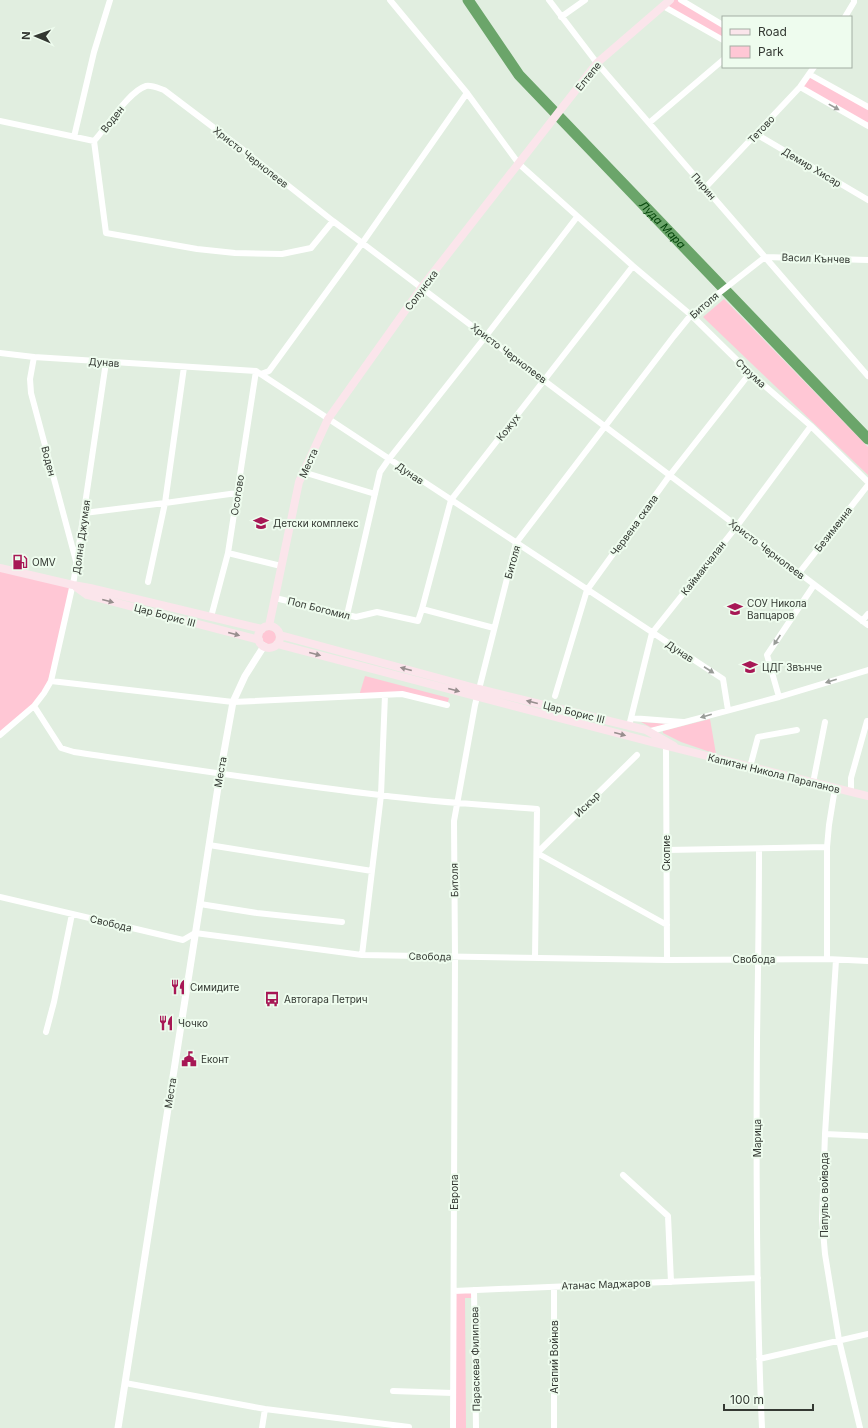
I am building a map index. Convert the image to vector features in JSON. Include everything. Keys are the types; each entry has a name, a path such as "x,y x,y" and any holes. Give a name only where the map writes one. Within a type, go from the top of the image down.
{"main road":[{"name":"Елтепе","path":"519,164 597,63 670,0"},
{"name":"Солунска","path":"328,419 422,287 519,164"},
{"name":"Места","path":"265,628 275,598 296,493 303,472 328,419"},
{"name":"Цар Борис III","path":"0,568 265,628"},
{"name":"Цар Борис III","path":"73,585 87,595 261,643"},
{"path":"265,628 276,629 280,635 277,644 271,647 261,643 259,634 265,628"},
{"name":"Цар Борис III","path":"280,635 643,740"},
{"name":"Цар Борис III","path":"277,644 478,693 630,722 648,731"},
{"path":"643,740 646,738 648,731"},
{"name":"Капитан Никола Парапанов","path":"648,731 680,750"},
{"name":"Капитан Никола Парапанов","path":"643,740 868,796"}],"street":[{"path":"74,137 94,52 110,0"},
{"name":"Струма","path":"390,0 467,93 519,164 577,217 691,315 750,373 811,426 868,484"},
{"name":"Пирин","path":"548,0 597,63 868,376"},
{"path":"561,17 585,0"},
{"path":"681,0 722,24"},
{"path":"846,16 854,0"},
{"path":"662,6 722,39"},
{"path":"649,123 722,61"},
{"name":"Тетово","path":"705,188 800,87 813,68"},
{"path":"809,74 868,107"},
{"name":"Воден","path":"147,86 131,95 94,141 106,233 197,249 235,253 282,254 311,248 333,220"},
{"name":"Христо Чернопеев","path":"147,86 164,90 865,623"},
{"path":"800,87 868,126"},
{"path":"258,373 269,371 363,242 467,93"},
{"path":"0,121 94,141"},
{"name":"Демир Хисар","path":"756,134 868,200"},
{"path":"347,615 380,472 577,217"},
{"name":"Васил Кънчев","path":"765,256 868,260"},
{"name":"Битоля","path":"455,957 454,821 456,803 478,693 516,543 691,315 714,295 765,256"},
{"name":"Кожух","path":"422,609 451,500 633,266"},
{"name":"Дунав","path":"0,353 34,357 258,373 723,679 728,710"},
{"name":"Воден","path":"34,357 30,379 31,393 77,565"},
{"name":"Долна Джумая","path":"0,735 34,706 51,681 77,565 106,362"},
{"path":"148,582 166,503 184,367"},
{"name":"Осогово","path":"211,617 228,553 258,373"},
{"name":"Червена скала","path":"554,696 587,590 670,475 750,373"},
{"name":"Каймакчалан","path":"630,722 652,633 737,526 811,426"},
{"path":"303,472 375,494"},
{"name":"Безименна","path":"799,573 868,484"},
{"path":"84,513 237,493"},
{"path":"228,553 281,566"},
{"path":"779,697 767,655 814,584"},
{"name":"Поп Богомил","path":"275,598 356,617 377,612 418,621 422,609"},
{"path":"422,609 494,628"},
{"path":"865,623 868,614"},
{"name":"Места","path":"118,1428 220,774 233,702 261,643"},
{"name":"Цар Борис III","path":"648,731 688,722 779,697 868,670"},
{"path":"51,681 233,702 402,694 447,705"},
{"path":"362,955 381,796 385,694"},
{"path":"34,706 61,748 220,774 381,796 537,809 535,958"},
{"path":"851,792 851,778 867,721"},
{"path":"630,722 688,722"},
{"path":"813,783 826,722"},
{"path":"750,767 758,737 797,730"},
{"name":"Скопие","path":"666,746 667,960"},
{"name":"Искър","path":"537,854 637,755"},
{"path":"826,959 828,825 835,788"},
{"path":"209,845 372,871"},
{"path":"666,850 827,847"},
{"name":"Марица","path":"759,849 757,1038 758,1278 762,1428"},
{"path":"537,854 667,925"},
{"name":"Свобода","path":"0,898 183,940 195,933 362,955 667,960 826,959 868,961"},
{"path":"200,904 257,913 342,922"},
{"path":"46,1032 54,1002 72,914"},
{"name":"Европа","path":"453,1428 455,957"},
{"name":"Папульо войвода","path":"836,960 825,1134 822,1219 825,1254 839,1340 860,1428"},
{"path":"825,1134 868,1136"},
{"path":"623,1175 668,1216 671,1282"},
{"name":"Атанас Маджаров","path":"454,1291 758,1278"},
{"name":"Агапий Войнов","path":"554,1287 554,1428"},
{"name":"Параскева Филипова","path":"474,1290 476,1428"},
{"path":"759,1360 868,1334"},
{"path":"125,1383 265,1409 409,1427"},
{"path":"393,1391 453,1393"},
{"path":"262,1428 265,1409"}],"green space":[{"path":"670,0 681,0 722,24 722,39 663,6"},
{"path":"809,74 868,107 868,126 800,87"},
{"path":"724,299 868,447 868,475 703,317"},
{"path":"0,568 73,585 61,639 44,693 0,735"},
{"path":"269,630 274,632 276,637 274,642 269,644 264,642 262,637 264,632"},
{"path":"365,676 449,698 447,705 402,694 359,696"},
{"path":"710,719 716,754 681,742 663,733 663,731"},
{"path":"641,722 669,724 652,728"},
{"path":"474,1290 474,1298 465,1298 466,1428 453,1428 454,1291"}],"waterway":[{"name":"Луда Мара","path":"468,0 519,75 868,439"}],"place":[{"name":"Детски комплекс","path":"261,523"},
{"name":"OMV","path":"20,562"},
{"name":"СОУ Никола Вапцаров","path":"735,609"},
{"name":"ЦДГ Звънче","path":"750,667"},
{"name":"Симидите","path":"178,987"},
{"name":"Автогара Петрич","path":"272,999"},
{"name":"Чочко","path":"166,1023"},
{"name":"Еконт","path":"189,1059"}]}
